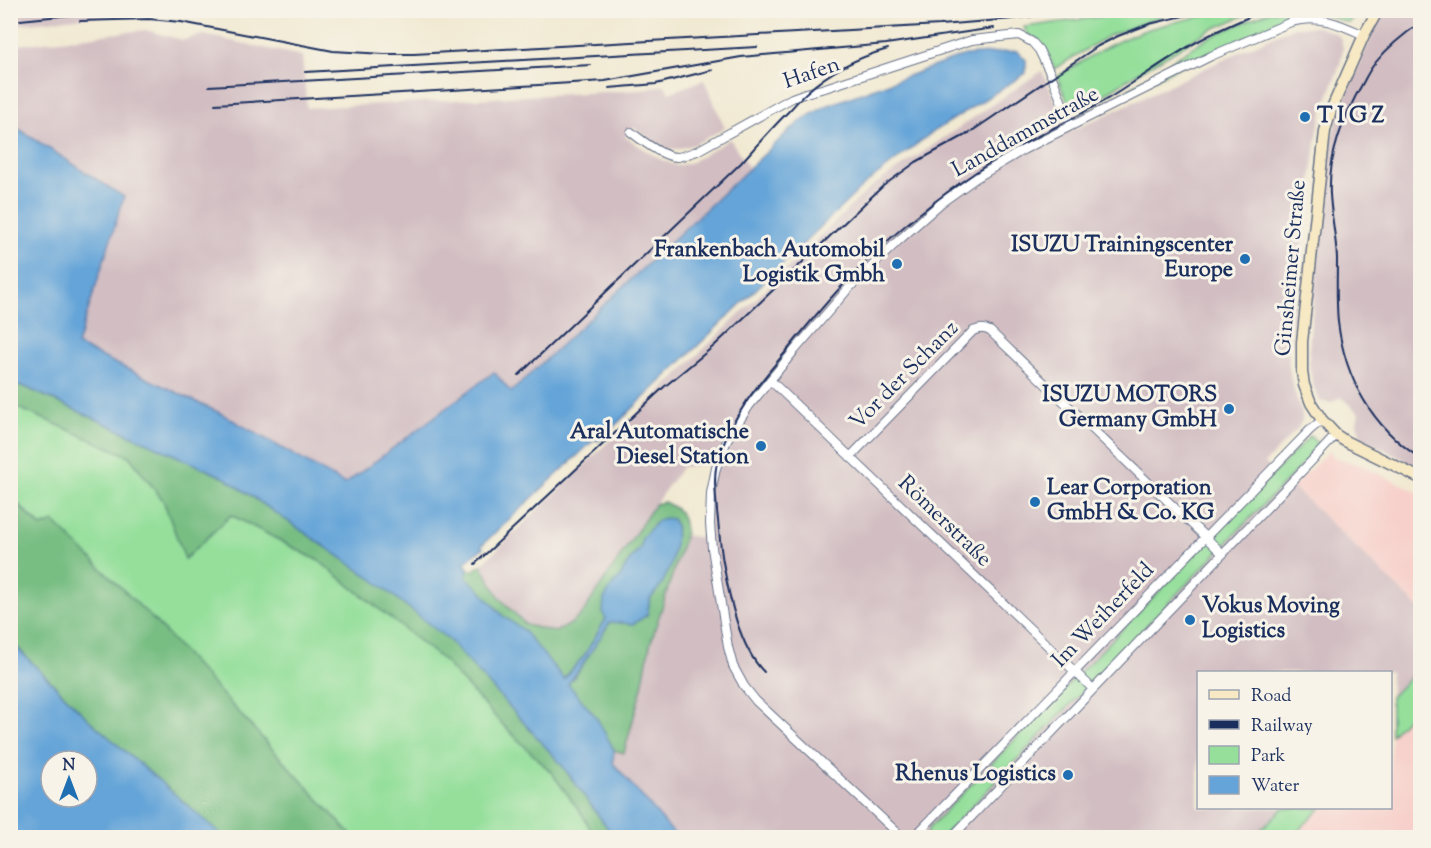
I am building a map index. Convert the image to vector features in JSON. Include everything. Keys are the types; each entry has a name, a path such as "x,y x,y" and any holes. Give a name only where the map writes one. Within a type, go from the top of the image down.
{"main road":[{"name":"Ginsheimer Straße","path":"1378,10 1364,35 1331,110 1325,131 1301,356 1304,385 1311,403 1336,435 1420,478"}],"street":[{"name":"Landdammstraße","path":"903,837 756,701 744,686 734,666 728,647 712,548 710,514 716,468 728,438 749,406 834,302 941,203 976,178 1023,150 1211,56 1291,22 1304,19 1324,20 1346,26 1364,35"},
{"name":"Hafen","path":"631,132 670,156 686,155 792,98 972,40 1018,35 1032,42 1039,50 1071,126"},
{"name":"Vor der Schanz","path":"850,457 974,331 984,328 990,331 1223,554"},
{"name":"Römerstraße","path":"770,380 1094,689"},
{"name":"Im Weiherfeld","path":"913,837 1322,420"},
{"name":"Im Weiherfeld","path":"951,837 1336,435"}],"shaded area":[{"path":"162,11 11,25 11,13"},
{"path":"1386,11 1420,11 1420,471 1401,458 1364,439 1357,422 1359,413 1341,397 1330,403 1320,401 1313,385 1309,364 1329,148 1340,108 1379,19"},
{"path":"1295,27 1317,27 1340,37 1343,48 1340,64 1318,129 1289,338 1289,367 1302,420 1298,428 1265,463 1420,609 1420,667 1392,696 1392,671 1197,671 1197,809 1282,809 1253,837 677,837 613,762 614,750 624,752 642,687 650,645 685,535 703,538 704,492 710,469 704,464 682,467 582,614 569,625 555,632 526,625 500,598 481,565 870,188 1042,71 1069,132"},
{"path":"145,30 183,40 203,35 302,56 307,108 642,90 665,85 669,93 704,80 725,128 695,144 678,149 666,148 633,127 625,137 660,159 677,166 692,162 730,139 749,168 510,392 494,372 345,484 222,414 77,345 124,197 11,124 10,46"},
{"path":"1329,451 1334,457 1360,465 1420,493 1420,609 1293,487"},
{"path":"1420,704 1420,837 1292,838 1320,809 1392,809 1392,734"}],"green space":[{"path":"1151,10 1185,11 1167,14 1108,36 1054,69 1044,48 1027,34 1024,27"},
{"path":"1224,11 1255,11 1208,31 1099,98 1071,110 1057,77 1099,51 1132,35 1163,25"},
{"path":"1270,11 1306,11 1178,67 1110,101 1205,39"},
{"path":"1327,11 1365,11 1349,23 1325,15"},
{"path":"11,386 23,386 225,478 375,581 450,640 561,764 614,837 595,837 582,814 551,772 501,723 443,660 319,561 231,515 185,559 163,500 129,456 19,408 11,408"},
{"path":"10,408 19,408 129,456 163,500 185,558 231,515 319,561 443,660 501,723 551,772 582,814 595,837 353,837 154,620 42,527 11,497"},
{"path":"1310,436 1320,446 942,837 926,838 929,828"},
{"path":"10,497 41,527 54,522 154,620 353,837 224,837 89,720 11,641"},
{"path":"664,502 681,514 685,535 650,645 642,687 624,753 614,750 596,717 567,684 576,675 610,622 647,615 650,599 662,584 675,544 676,526 672,519 658,520 642,538 641,547 613,584 603,613 606,619 584,656 563,679 523,630 503,616 466,577 468,568 472,571 481,565 500,598 526,625 555,632 569,625 582,614 655,504"},
{"path":"1420,667 1420,704 1392,734 1392,696"},
{"path":"1282,809 1320,809 1292,837 1253,837"}],"water":[{"path":"1017,51 1026,60 1026,73 930,134 863,186 599,441 595,439 482,545 483,548 464,563 468,568 466,577 503,616 523,630 564,679 584,656 606,619 603,613 604,599 641,547 642,538 658,520 672,519 676,526 671,565 662,584 650,599 647,615 633,624 610,622 568,684 596,717 614,750 613,763 677,837 614,837 561,764 450,641 375,581 225,478 23,386 11,386 11,124 124,197 77,345 222,414 345,484 494,372 511,392 805,118 826,106 965,55"},
{"path":"10,641 89,720 224,837 11,837"}],"railway":[{"path":"80,21 149,19 181,22 333,51 414,54 940,25 1012,19 1077,10"},
{"path":"1068,17 1121,10"},
{"path":"475,564 664,387 714,346 883,186 916,162 969,133 1098,46 1149,24 1209,10"},
{"path":"764,672 748,649 732,605 722,556 715,487 717,463 723,446 756,388 823,307 860,267 909,222 943,195 994,160 1104,101 1191,45 1265,10"},
{"path":"10,21 91,13"},
{"path":"1420,23 1396,41 1371,69 1344,121 1335,150 1330,179 1337,258 1338,322 1347,363 1354,382 1375,416 1388,432 1420,458"},
{"path":"215,104 605,81 741,57 886,44 994,28"},
{"path":"305,72 757,47"},
{"path":"519,375 741,163 807,92 845,66 888,49"},
{"path":"209,86 591,65"},
{"path":"609,88 656,84 712,70"}],"place":[{"name":"T I G Z","path":"1305,117"},
{"name":"ISUZU Trainingscenter Europe","path":"1245,259"},
{"name":"Frankenbach Automobil Logistik Gmbh","path":"897,264"},
{"name":"ISUZU MOTORS Germany GmbH","path":"1229,409"},
{"name":"Aral Automatische Diesel Station","path":"761,446"},
{"name":"Lear Corporation GmbH & Co. KG","path":"1035,502"},
{"name":"Vokus Moving Logistics","path":"1190,620"},
{"name":"Rhenus Logistics","path":"1068,775"}]}
